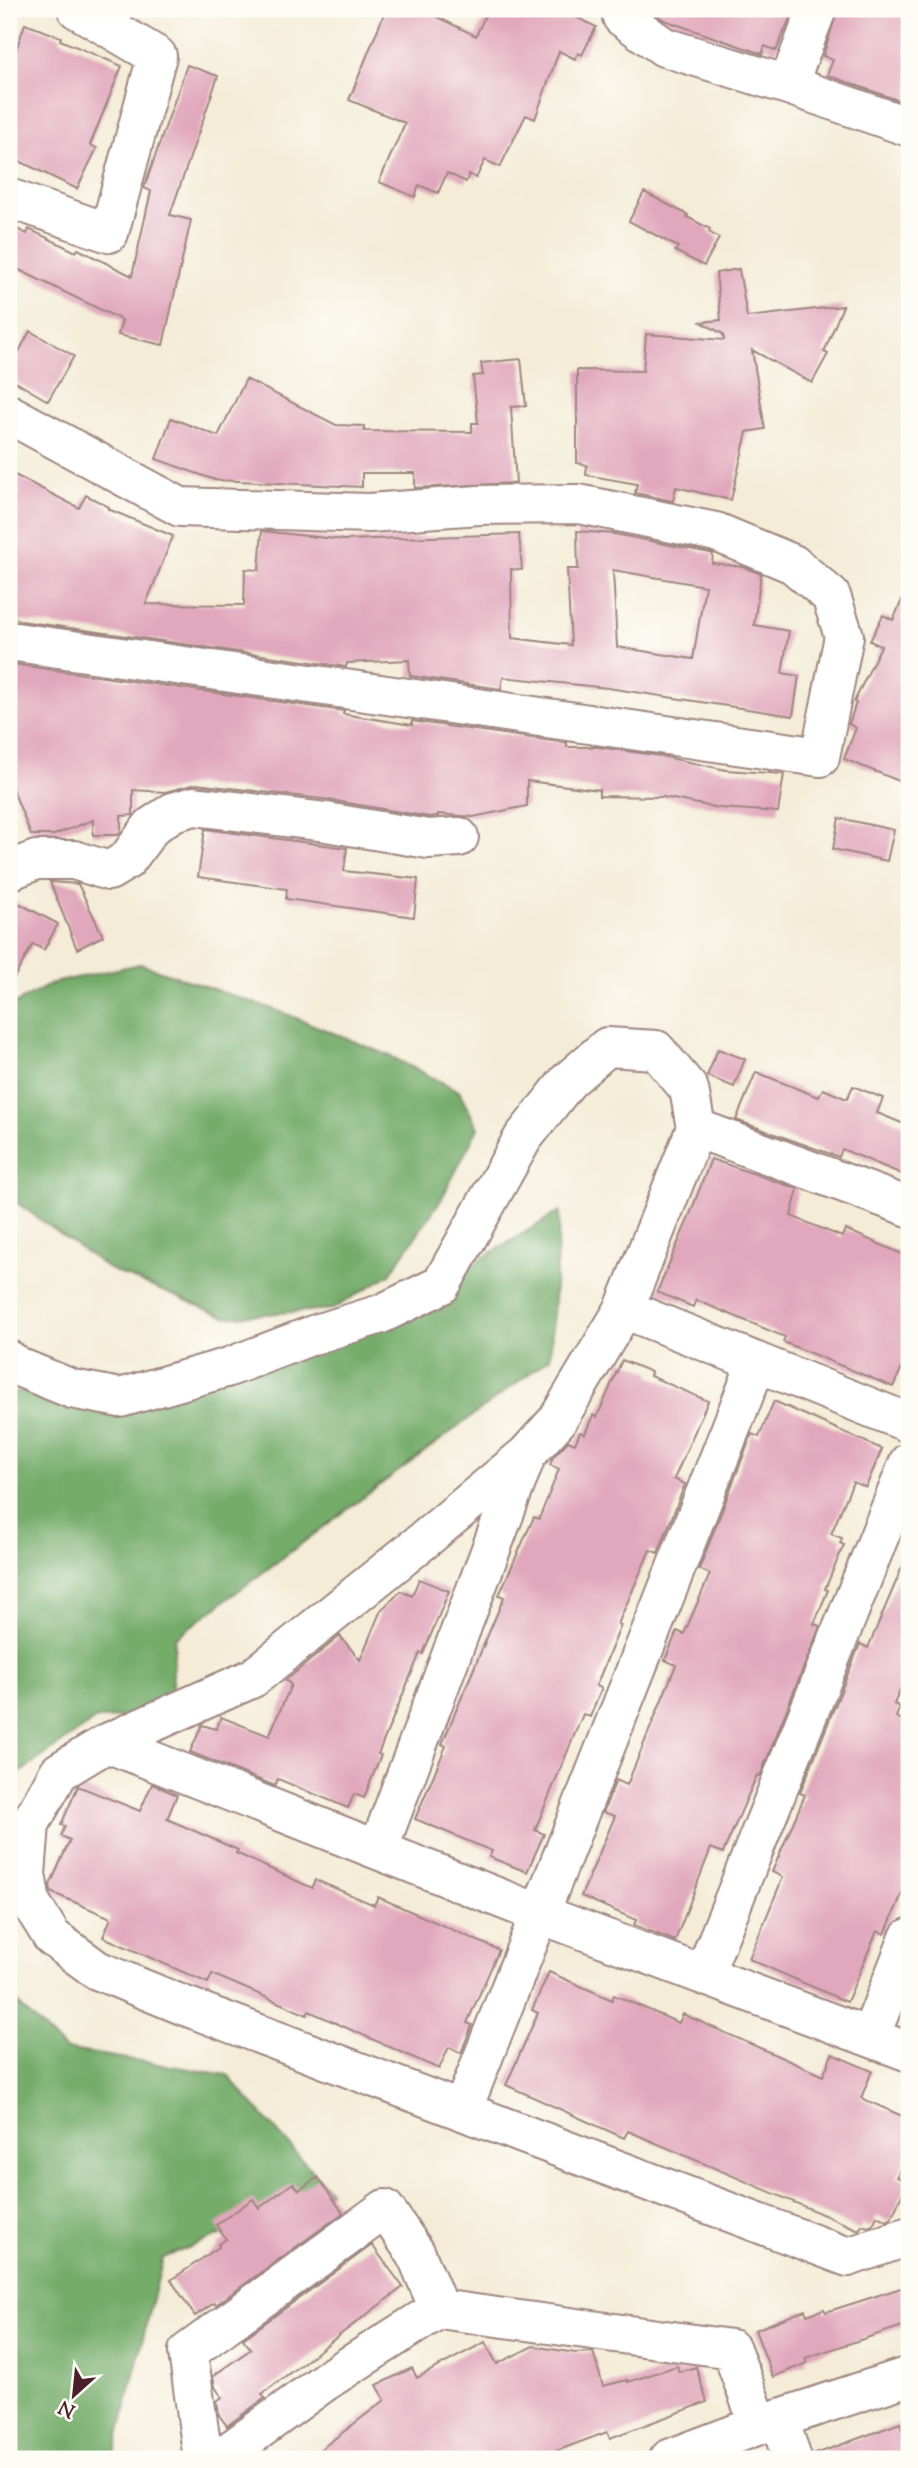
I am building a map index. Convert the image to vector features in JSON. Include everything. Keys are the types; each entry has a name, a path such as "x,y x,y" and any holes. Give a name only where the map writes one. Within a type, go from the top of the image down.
{"street":[{"path":"9,198 109,233 157,56 77,9"},
{"path":"625,9 622,17 664,47 788,85 909,127"},
{"path":"788,85 817,9"},
{"path":"9,414 180,507 369,513 479,505 579,504 716,532 793,564 831,596 844,636 820,757 9,641"},
{"path":"9,871 36,859 74,860 109,871 127,860 152,826 173,812 194,806 326,822 428,839 459,837"},
{"path":"9,1360 16,1366 72,1389 120,1398 229,1367 313,1335 381,1314 441,1285 523,1138 568,1081 607,1047 656,1050 689,1089 695,1128 624,1309 556,1421 527,1454 253,1678 107,1743 59,1772 30,1824 26,1874 31,1903 52,1937 97,1970 461,2111 848,2257 909,2236"},
{"path":"695,1128 909,1207"},
{"path":"624,1309 909,1423"},
{"path":"461,2111 757,1362"},
{"path":"378,1850 527,1454"},
{"path":"704,1974 909,1462"},
{"path":"107,1743 540,1914 909,2052"},
{"path":"870,2037 909,1938"},
{"path":"203,2459 188,2352 385,2209 416,2254 439,2309"},
{"path":"219,2459 327,2380 439,2309 731,2349 792,2459"},
{"path":"669,2459 769,2421 909,2376"}],"green space":[{"path":"140,964 281,1012 388,1055 459,1091 478,1128 442,1198 390,1274 333,1309 226,1317 109,1269 9,1197 9,1007 53,983"},
{"path":"560,1211 550,1358 175,1638 170,1716 96,1719 9,1780 9,1389 12,1393 371,1326"},
{"path":"9,1995 64,2049 227,2075 330,2191 163,2258 113,2459 9,2459"}],"building":[{"path":"386,9 421,9 476,36 488,9 560,9 596,27 582,55 578,53 575,59 559,51 535,119 526,115 500,167 485,160 476,178 469,174 466,182 447,173 438,193 419,185 415,197 379,182 405,123 349,100"},
{"path":"648,9 794,9 776,51 765,46 762,54 664,20"},
{"path":"838,9 909,9 909,104 827,75 833,60 823,56"},
{"path":"25,24 61,37 60,40 122,66 90,145 97,148 77,189 9,156 9,70"},
{"path":"187,65 218,76 170,215 191,220 163,345 118,335 122,320 9,265 9,225 27,234 29,229 76,252 78,249 132,276 151,191 144,188"},
{"path":"644,192 688,215 687,217 710,229 709,232 719,238 704,266 675,251 678,247 629,221"},
{"path":"739,269 747,317 843,306 824,352 828,354 812,383 752,350 765,429 747,432 731,500 676,487 673,501 635,493 637,484 586,475 587,465 577,463 577,370 643,371 646,334 724,340 723,334 701,322 721,320 716,273"},
{"path":"30,331 74,356 48,401 9,378 9,370"},
{"path":"521,359 526,406 511,407 516,483 415,488 415,473 362,473 362,487 215,480 156,459 171,418 218,436 246,379 336,425 364,426 364,431 472,432 472,423 478,423 473,376 483,375 481,363"},
{"path":"9,472 79,508 86,495 109,507 108,509 173,536 146,604 244,605 245,569 259,570 262,531 344,540 519,534 522,570 511,569 512,638 571,645 567,569 578,569 577,531 615,534 710,553 713,554 712,563 743,567 761,574 754,625 789,631 782,673 799,676 793,716 608,688 503,677 501,689 410,676 409,660 347,663 346,667 21,621 9,615","holes":["613,570 705,586 693,659 617,647"]},
{"path":"909,585 909,785 844,759 856,728 849,724 856,703 854,702 881,646 870,641 883,615 893,620"},
{"path":"12,664 344,711 343,714 412,725 412,721 567,743 567,747 598,747 661,756 726,770 784,774 778,812 719,808 663,797 599,796 599,790 527,781 527,806 473,817 438,814 429,817 330,800 196,784 165,792 133,790 133,815 121,816 121,831 118,835 93,835 93,820 54,835 31,835 9,780 9,670"},
{"path":"839,818 894,830 887,861 833,849"},
{"path":"205,829 347,848 344,871 418,879 414,917 286,899 287,889 198,877"},
{"path":"50,882 78,884 103,936 77,949"},
{"path":"9,898 58,924 44,950 33,944 9,987"},
{"path":"718,1049 745,1059 734,1087 707,1076"},
{"path":"756,1072 818,1097 823,1089 847,1099 853,1086 883,1098 877,1113 909,1126 909,1177 842,1149 839,1157 736,1120"},
{"path":"711,1159 798,1189 791,1216 842,1237 845,1229 909,1257 909,1367 903,1365 893,1387 783,1342 785,1337 696,1300 693,1307 657,1292"},
{"path":"622,1360 651,1372 650,1376 708,1401 674,1479 685,1484 658,1553 650,1550 618,1624 621,1625 596,1686 602,1688 590,1717 583,1714 535,1830 544,1834 527,1872 489,1857 492,1851 415,1819 446,1746 442,1744 504,1597 499,1595 534,1517 539,1519 559,1469 550,1465 553,1457 568,1441 575,1444 580,1432 585,1434 593,1415 597,1417"},
{"path":"774,1401 882,1449 866,1487 853,1482 831,1534 842,1538 840,1543 844,1545 825,1589 828,1590 814,1624 820,1626 760,1776 757,1775 723,1853 711,1848 675,1941 634,1925 636,1920 581,1896 615,1816 603,1812 616,1780 627,1785 676,1665 665,1660 677,1631 684,1634 710,1574 699,1569 752,1434 759,1437"},
{"path":"909,1551 909,1668 894,1704 900,1707 896,1717 909,1723 909,1877 885,1934 877,1931 847,2002 749,1959 783,1877 772,1872 805,1795 800,1793 860,1644 868,1648"},
{"path":"419,1579 449,1591 378,1754 381,1755 364,1798 354,1794 348,1808 278,1779 275,1786 190,1752 202,1725 216,1729 221,1717 269,1736 291,1685 286,1680 340,1636 360,1660 381,1610 401,1591 412,1596"},
{"path":"152,1784 177,1795 167,1819 238,1850 236,1853 312,1888 316,1880 374,1905 378,1897 499,1950 467,2023 472,2025 461,2053 449,2047 439,2069 309,2011 307,2015 212,1974 208,1983 103,1937 111,1918 51,1892 50,1885 70,1840 61,1836 65,1826 61,1825 78,1786 140,1811"},
{"path":"549,1972 612,2000 614,1995 679,2023 683,2014 823,2076 832,2054 872,2071 861,2098 909,2119 909,2150 897,2177 908,2182 891,2219 887,2221 877,2216 873,2225 862,2225 859,2230 628,2131 624,2138 506,2085 538,2013 532,2010"},
{"path":"318,2177 343,2213 216,2305 214,2303 195,2316 171,2280 219,2247 226,2239 216,2225 253,2199 259,2208 293,2183 299,2190"},
{"path":"372,2245 403,2287 262,2394 265,2398 227,2426 219,2415 217,2401 222,2397 215,2387 213,2376 251,2349 243,2339"},
{"path":"904,2287 909,2301 909,2324 805,2358 807,2363 773,2377 755,2330 805,2310 807,2315 824,2309 826,2312"},
{"path":"485,2342 497,2364 533,2346 575,2353 593,2352 603,2386 627,2380 628,2382 677,2366 679,2372 696,2367 707,2402 610,2438 607,2432 535,2459 308,2459 385,2400 377,2385 412,2368 417,2378"},
{"path":"900,2423 909,2448 909,2459 813,2459 813,2455"}]}
